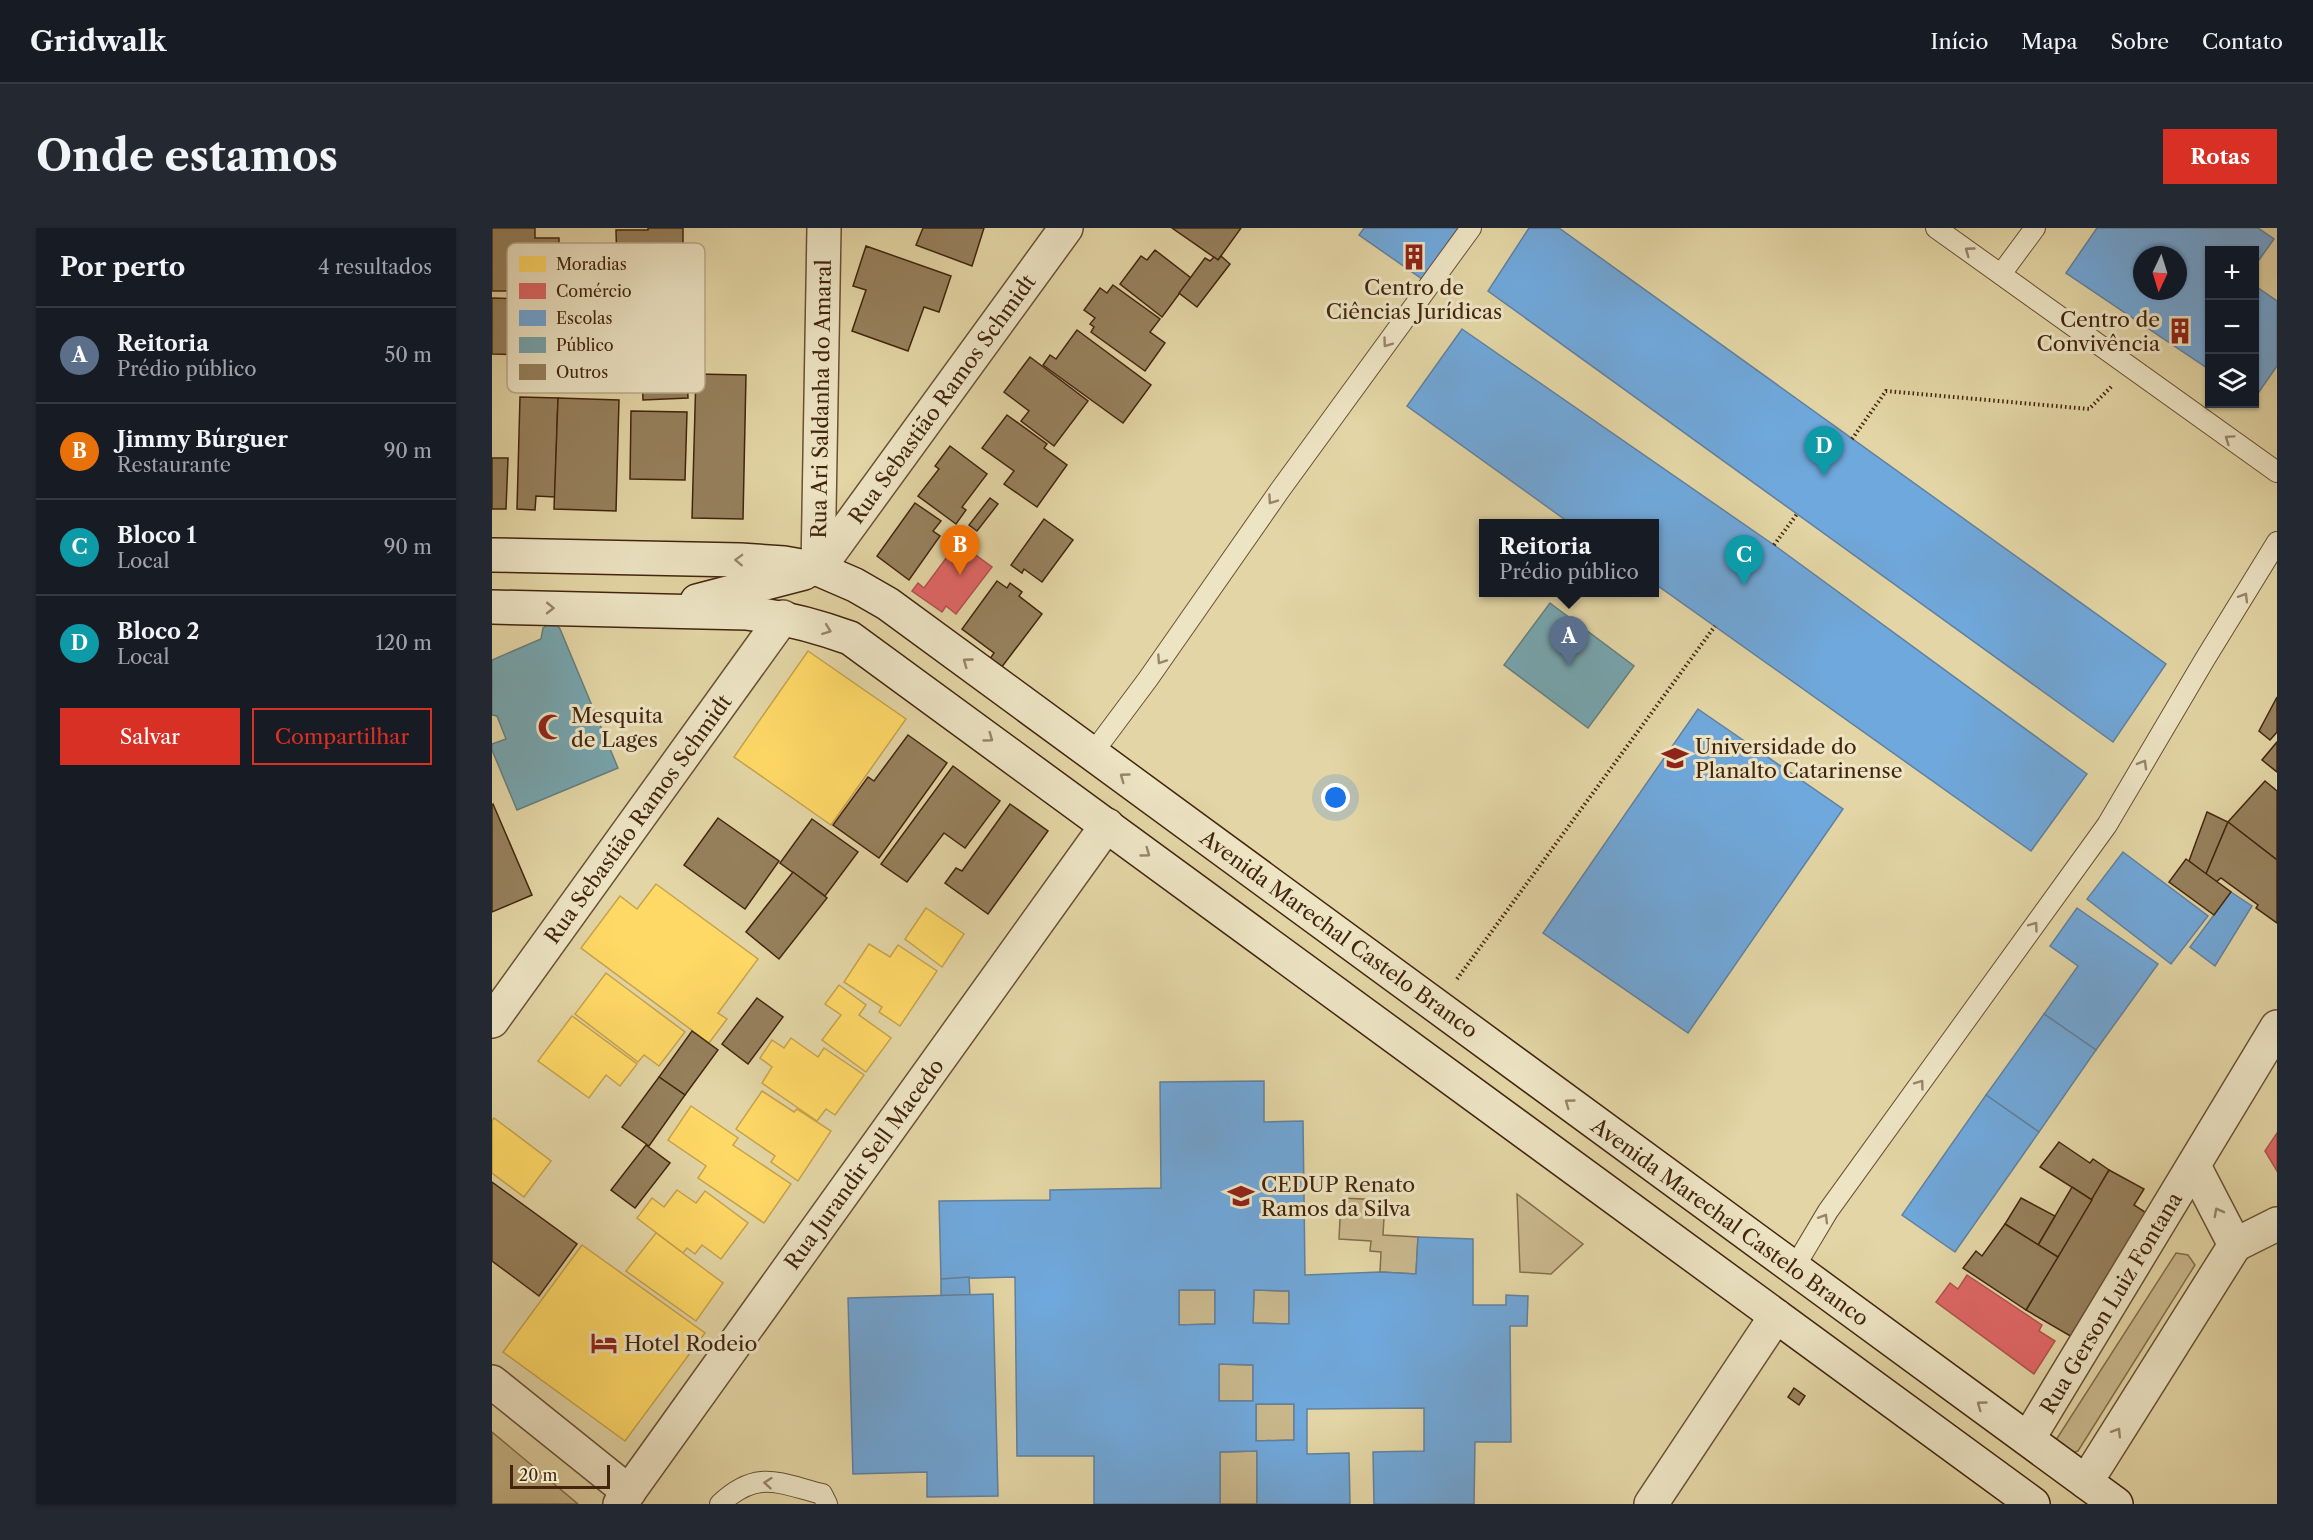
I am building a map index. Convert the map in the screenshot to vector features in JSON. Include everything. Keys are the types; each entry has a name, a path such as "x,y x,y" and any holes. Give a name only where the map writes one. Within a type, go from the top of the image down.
{"main road":[{"name":"Rua Ari Saldanha do Amaral","path":"818,570 824,228"},
{"name":"Rua Sebastião Ramos Schmidt","path":"818,570 1066,228"},
{"name":"Avenida Marechal Castelo Branco","path":"492,555 784,563 818,570 855,585 888,604 2116,1504"},
{"path":"661,610 818,570"},
{"path":"492,607 747,613 783,617 814,624 850,638 2027,1500"},
{"name":"Rua Sebastião Ramos Schmidt","path":"492,1021 783,617"},
{"name":"Rua Jurandir Sell Macedo","path":"625,1498 1107,825"},
{"name":"Rua Gerson Luiz Fontana","path":"2028,1439 2277,1027"},
{"name":"Rua Gerson Luiz Fontana","path":"2194,1166 2235,1245"},
{"path":"2027,1500 2086,1482 2235,1245 2277,1224"},
{"path":"1651,1504 1776,1316"},
{"path":"492,1382 625,1498"},
{"path":"2027,1500 2028,1439"}],"lane":[{"path":"1092,754 1148,679 1280,490 1471,228"},
{"path":"1936,228 2277,472"},
{"path":"2001,274 2035,228"},
{"path":"1794,1268 1828,1211 2107,825 2277,542"},
{"path":"720,1504 734,1491 763,1480 822,1494 827,1504"}],"path":[{"path":"1852,439 1886,391 2089,410 2130,367"},
{"path":"1774,545 1797,514"},
{"path":"1437,1006 1715,626"}],"shaded area":[{"path":"1517,1194 1583,1244 1551,1274 1520,1272"},
{"path":"1341,1198 1385,1200 1383,1235 1418,1237 1416,1274 1380,1272 1381,1252 1370,1251 1371,1241 1339,1239"},
{"path":"2176,1253 2188,1255 2195,1265 2078,1451 2068,1454 2056,1440"},
{"path":"1179,1290 1215,1290 1215,1324 1179,1325"},
{"path":"1254,1290 1289,1291 1289,1324 1253,1323"},
{"path":"1219,1364 1253,1365 1253,1401 1219,1401"},
{"path":"1256,1404 1294,1404 1294,1440 1256,1441"},
{"path":"492,1432 578,1504 492,1504"},
{"path":"1257,1451 1257,1504 1220,1504 1220,1452"}],"building: Moradias":[{"path":"808,651 906,719 831,825 734,757"},
{"path":"656,884 758,959 718,1013 727,1019 709,1043 581,948 620,896 637,909"},
{"path":"926,908 964,934 942,967 905,939"},
{"path":"869,944 890,957 898,945 937,971 900,1026 879,1012 882,1007 844,982"},
{"path":"606,973 685,1032 659,1066 644,1055 638,1062 575,1014"},
{"path":"839,985 866,1005 859,1015 891,1038 866,1072 822,1040 841,1015 825,1004"},
{"path":"572,1016 637,1064 620,1086 606,1075 589,1098 538,1061"},
{"path":"791,1038 818,1057 824,1048 864,1075 835,1115 826,1109 817,1121 762,1083 772,1067 760,1058 772,1040 784,1048"},
{"path":"762,1091 794,1112 797,1109 831,1131 798,1181 771,1162 775,1156 736,1129"},
{"path":"691,1106 738,1138 733,1145 791,1184 764,1223 698,1178 706,1166 668,1140"},
{"path":"494,1118 551,1161 524,1197 492,1173 492,1121"},
{"path":"677,1190 696,1203 705,1191 748,1223 721,1259 702,1245 695,1254 687,1248 683,1253 637,1218 652,1198 664,1207"},
{"path":"656,1233 723,1283 696,1321 626,1271"},
{"name":"Hotel Rodeio","path":"582,1245 705,1333 625,1441 503,1352"}],"building: Comércio":[{"path":"958,542 992,567 956,614 946,606 942,612 912,591 918,583 924,588"},
{"path":"2277,1133 2277,1171 2265,1151"},
{"path":"1967,1275 2042,1325 2039,1331 2055,1341 2034,1374 1936,1302 1950,1283 1958,1289"}],"building: Escolas":[{"name":"Centro de Ciências Jurídicas","path":"1364,228 1458,228 1422,279 1359,235"},
{"path":"1529,228 1559,228 2166,664 2113,742 1488,291"},
{"name":"Centro de Convivência","path":"2097,228 2258,228 2274,239 2259,260 2259,246 2205,246 2205,367 2066,273"},
{"path":"2259,288 2277,301 2277,366 2259,392"},
{"path":"1462,329 1774,545 2087,774 2031,851 1659,587 1659,519 1564,519 1407,406"},
{"path":"1698,709 1843,809 1688,1033 1543,933"},
{"path":"2123,852 2208,916 2171,964 2087,899"},
{"path":"2231,892 2252,906 2215,966 2190,947"},
{"path":"2077,908 2158,964 2096,1050 2044,1014 2078,966 2050,946"},
{"path":"2044,1014 2096,1050 2039,1132 1986,1095"},
{"path":"1264,1081 1264,1122 1303,1121 1305,1275 1380,1272 1416,1274 1418,1237 1473,1239 1473,1305 1506,1305 1506,1295 1528,1296 1527,1326 1510,1326 1511,1442 1475,1442 1474,1504 1374,1504 1373,1452 1424,1451 1424,1408 1307,1409 1307,1454 1349,1453 1350,1504 1257,1504 1257,1451 1220,1452 1220,1504 1094,1504 1094,1456 1017,1456 1015,1277 941,1279 939,1201 1050,1200 1050,1190 1161,1188 1160,1082","holes":["1179,1290 1215,1290 1215,1324 1179,1325","1254,1290 1289,1291 1289,1324 1253,1323","1219,1364 1253,1365 1253,1401 1219,1401","1256,1404 1294,1404 1294,1440 1256,1441"]},
{"path":"1986,1095 2039,1132 1955,1252 1902,1215"},
{"path":"969,1277 970,1295 941,1296 941,1279"},
{"path":"993,1294 998,1496 927,1497 927,1472 853,1474 848,1298"}],"building: Público":[{"path":"1550,603 1634,666 1588,728 1504,665"},
{"name":"Mesquita de Lages","path":"549,624 557,625 560,629 618,768 517,810 492,750 492,744 506,739 497,716 492,715 492,660 541,639 543,628"}],"building: Outros":[{"path":"492,228 535,228 535,238 559,238 559,243 507,243 507,291 492,291"},
{"path":"648,228 683,228 683,243 616,243 616,230 648,230"},
{"path":"923,228 984,228 972,266 916,245"},
{"path":"1172,228 1241,228 1218,260"},
{"path":"866,246 951,276 939,312 924,307 908,351 852,331 866,290 853,286"},
{"path":"1155,250 1191,278 1162,317 1120,284 1141,256 1147,260"},
{"path":"1221,256 1230,264 1197,307 1179,293 1205,258 1210,261 1214,257 1218,260"},
{"path":"1113,285 1160,319 1150,332 1165,343 1145,371 1091,332 1094,327 1090,324 1095,318 1084,310 1100,288 1107,293"},
{"path":"492,298 507,298 507,354 492,354"},
{"path":"1077,330 1151,385 1123,423 1043,365 1050,355 1056,359"},
{"path":"1030,357 1088,401 1054,446 1021,421 1029,411 1004,392"},
{"path":"705,374 746,375 743,519 692,518 695,393 705,393"},
{"path":"643,393 688,393 688,398 643,400"},
{"path":"520,397 558,398 555,497 536,496 535,510 517,509"},
{"path":"558,398 619,400 616,511 554,509"},
{"path":"631,411 687,412 685,480 630,479"},
{"path":"1007,415 1047,444 1044,448 1067,465 1037,507 1004,484 1014,471 982,448"},
{"path":"950,446 987,474 962,507 966,510 956,524 918,496 939,469 935,466"},
{"path":"492,458 508,458 506,509 492,509"},
{"path":"990,498 998,504 977,531 969,525"},
{"path":"915,503 941,521 933,531 940,536 909,580 877,556"},
{"path":"1044,519 1073,540 1042,582 1024,569 1022,573 1011,565"},
{"path":"997,581 1007,588 1010,583 1022,592 1019,596 1042,614 1001,668 989,660 994,653 962,629"},
{"path":"2277,697 2277,732 2270,740 2259,731"},
{"path":"908,735 947,763 879,858 833,825 868,777 874,781"},
{"path":"2277,742 2277,772 2262,760"},
{"path":"953,766 1000,801 965,848 944,833 907,882 881,864"},
{"path":"2265,781 2277,791 2277,860 2228,822"},
{"path":"1010,804 1048,831 988,914 945,883 956,868 962,871"},
{"path":"492,805 532,895 492,912"},
{"path":"2207,812 2228,822 2206,874 2189,861"},
{"path":"718,818 779,861 745,909 684,865"},
{"path":"812,819 858,852 825,896 780,863"},
{"path":"2228,822 2277,860 2277,923 2256,908 2258,905 2221,878 2216,882 2206,874"},
{"path":"2186,859 2231,892 2214,915 2169,882"},
{"path":"793,872 827,898 779,959 746,932"},
{"path":"757,998 783,1017 748,1064 722,1044"},
{"path":"692,1031 718,1050 685,1095 659,1077"},
{"path":"659,1077 685,1095 649,1146 622,1127"},
{"path":"2059,1142 2090,1163 2093,1159 2109,1170 2092,1200 2040,1167"},
{"path":"646,1145 670,1163 635,1208 611,1190"},
{"path":"2109,1170 2144,1189 2134,1205 2148,1214 2072,1337 2026,1310"},
{"path":"492,1182 577,1244 539,1296 492,1261"},
{"path":"2072,1187 2092,1200 2058,1257 2038,1245"},
{"path":"2021,1198 2055,1216 2038,1245 2005,1224"},
{"path":"2005,1224 2058,1257 2026,1310 1963,1268 1976,1251 1982,1256"},
{"path":"1794,1388 1805,1396 1799,1405 1788,1397"}],"place":[{"name":"Centro de Ciências Jurídicas","path":"1414,257"},
{"name":"Centro de Convivência","path":"2180,331"},
{"name":"Bloco 2","path":"1824,476"},
{"name":"Jimmy Búrguer","path":"960,575"},
{"name":"Bloco 1","path":"1744,585"},
{"name":"Reitoria","path":"1569,666"},
{"name":"Mesquita de Lages","path":"551,727"},
{"name":"Universidade do Planalto Catarinense","path":"1675,758"},
{"name":"CEDUP Renato Ramos da Silva","path":"1241,1196"},
{"name":"Hotel Rodeio","path":"604,1343"}]}
